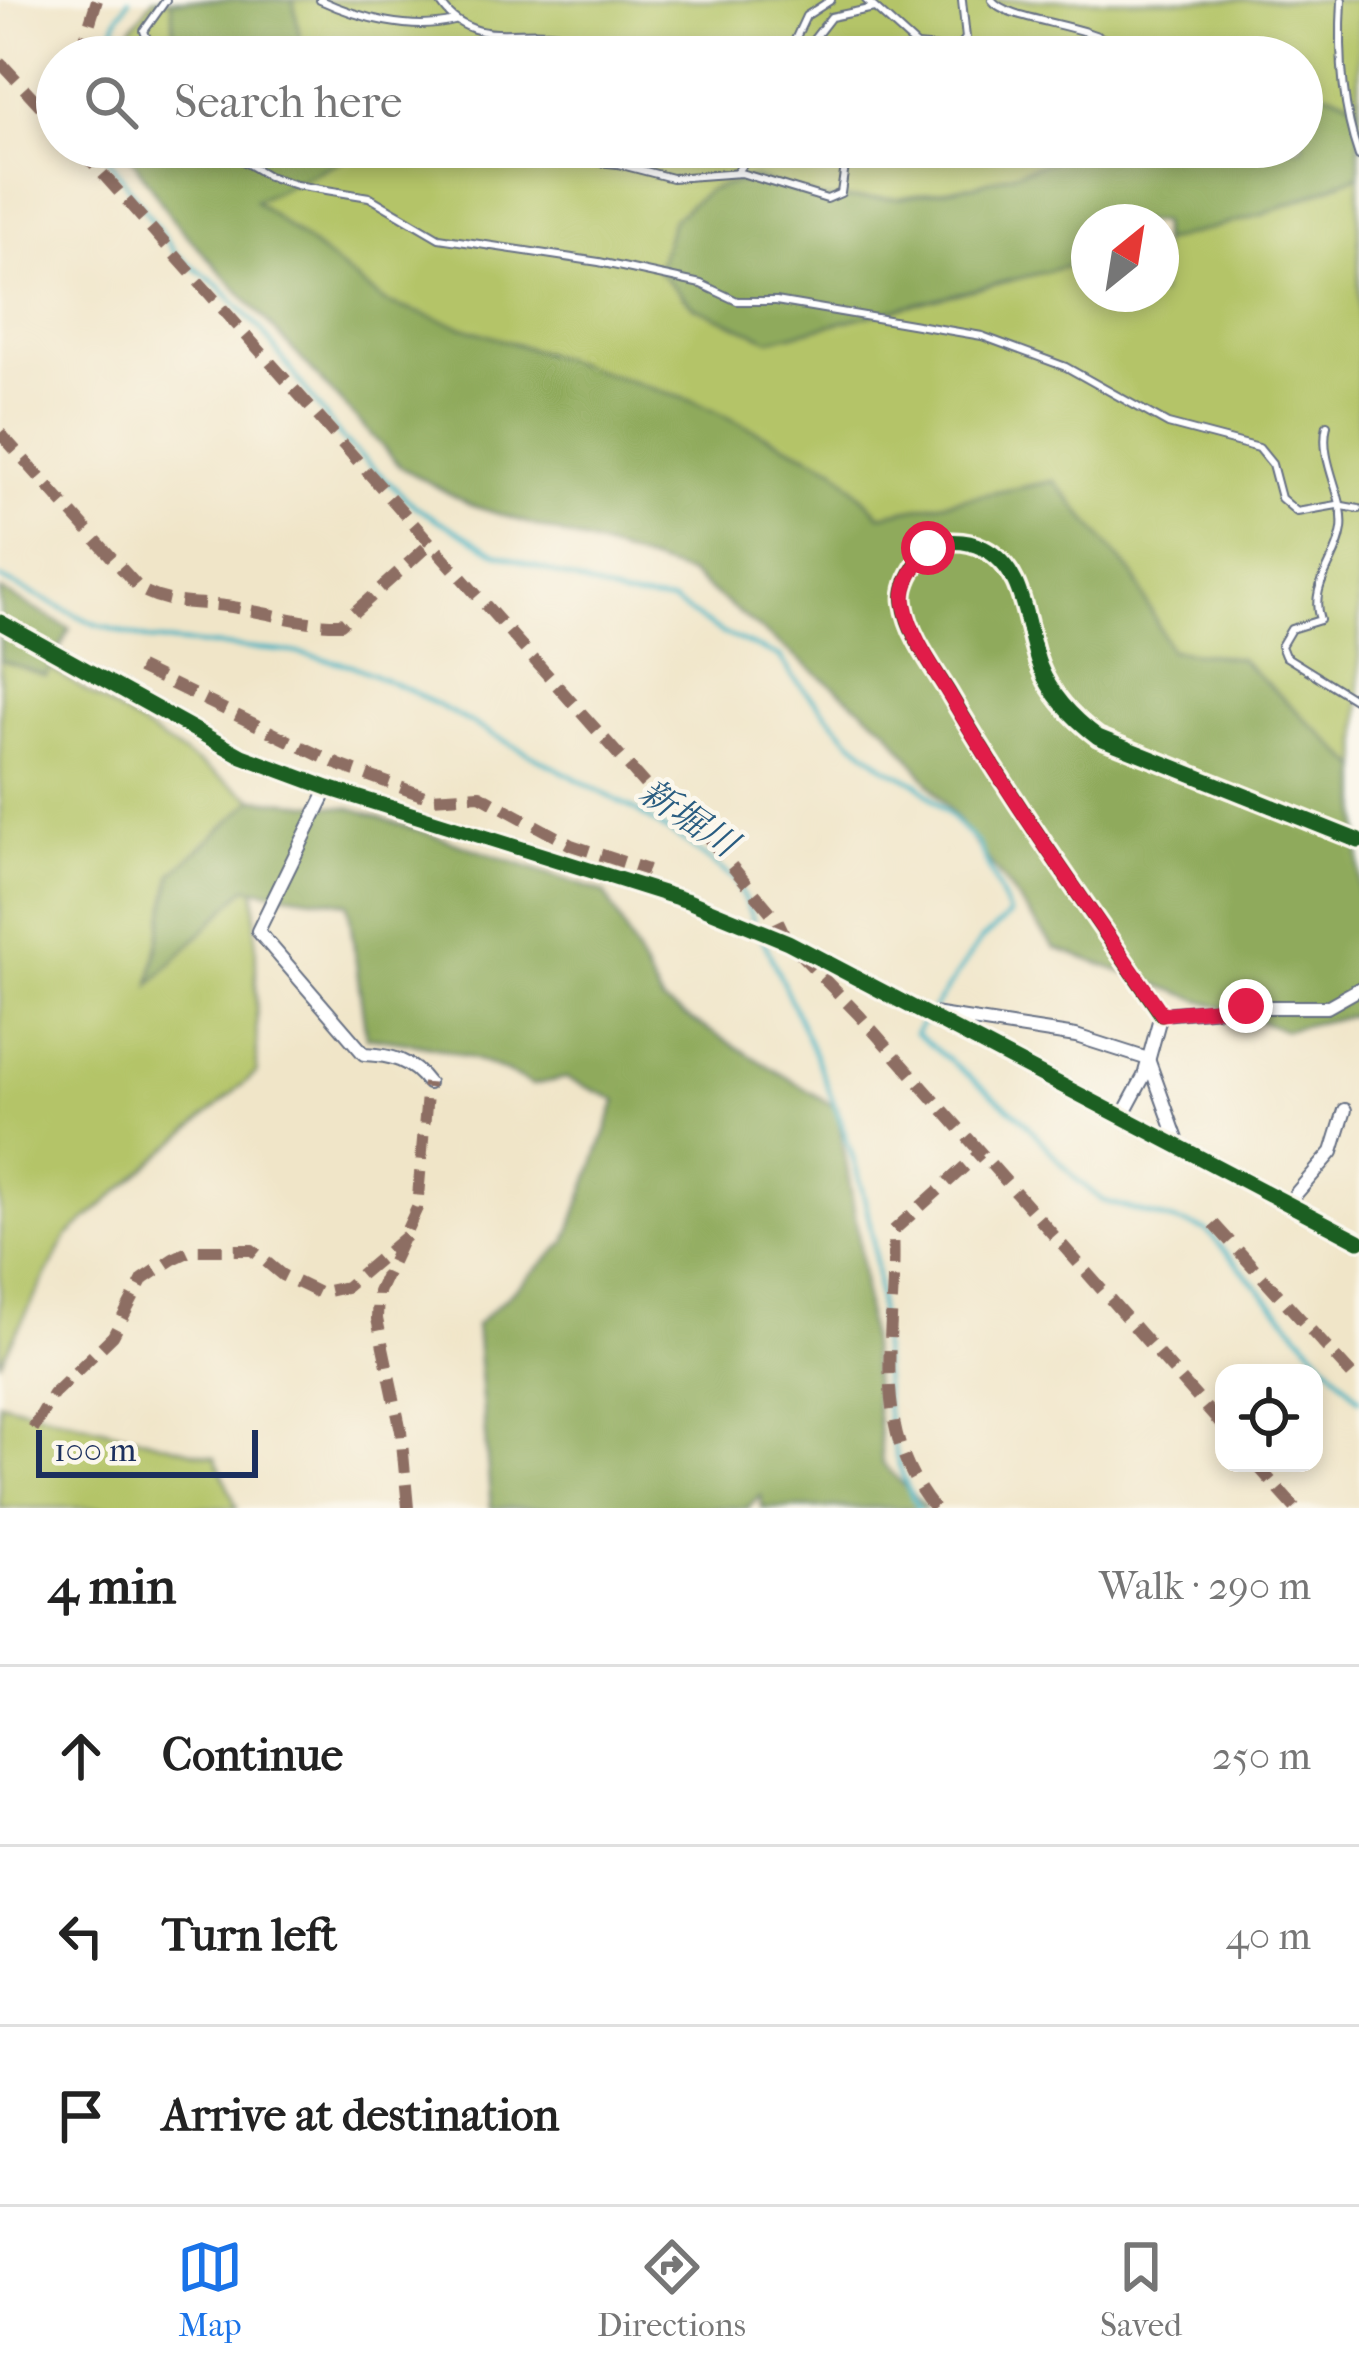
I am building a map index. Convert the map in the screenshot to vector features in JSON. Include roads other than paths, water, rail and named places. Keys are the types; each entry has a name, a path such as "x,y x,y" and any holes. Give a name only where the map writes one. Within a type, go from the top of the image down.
{"street":[{"path":"1162,1014 984,754 922,646 904,605 904,593 928,548 938,542 971,544 999,558 1012,571 1041,670 1068,712 1098,736 1359,841"},
{"path":"0,622 242,755 328,788 688,902 788,942 1359,1241"},
{"path":"328,788 258,932 364,1054 390,1054 418,1069 428,1083"},
{"path":"1162,1014 1246,1006 1327,1007 1359,989"},
{"path":"926,1013 1076,1036 1148,1059"},
{"path":"1123,1115 1162,1014"},
{"path":"1148,1059 1179,1145"},
{"path":"1288,1203 1332,1152 1345,1110"}],"lane":[{"path":"146,36 144,31 166,0"},
{"path":"320,0 342,10 408,24 454,21 490,34 525,30 572,36"},
{"path":"439,0 454,21"},
{"path":"796,36 806,16 831,0"},
{"path":"866,0 906,36"},
{"path":"962,0 966,36"},
{"path":"992,0 1012,14 1103,36"},
{"path":"1342,0 1348,126 1359,156"},
{"path":"816,36 830,17 874,8"},
{"path":"259,168 282,180 369,197 439,238 524,248 640,271 701,284 737,301 776,302 982,336 1066,368 1168,424 1259,448 1272,464 1281,498 1289,508 1309,512 1337,505 1359,509"},
{"path":"633,168 672,178 736,173 827,199 841,193 845,168"},
{"path":"736,173 740,168"},
{"path":"1327,424 1326,452 1342,527 1318,588 1320,620 1291,629 1281,646 1285,656 1359,703"}],"waterway":[{"path":"112,36 129,0"},
{"path":"115,168 176,254 218,285 261,330 344,441 417,508 494,552 623,597 673,602 722,633 780,657 849,738 886,768 918,784 978,844 1010,915 981,940 933,1009"},
{"name":"新堀川","path":"0,578 95,624 150,640 293,652 351,665 409,690 635,810 688,844 736,881 753,920"},
{"name":"新堀川","path":"761,935 823,1075 861,1184 875,1255 892,1440 918,1508"},
{"path":"926,1018 915,1033 1019,1116 1076,1179 1103,1201 1206,1230 1359,1399"}]}
